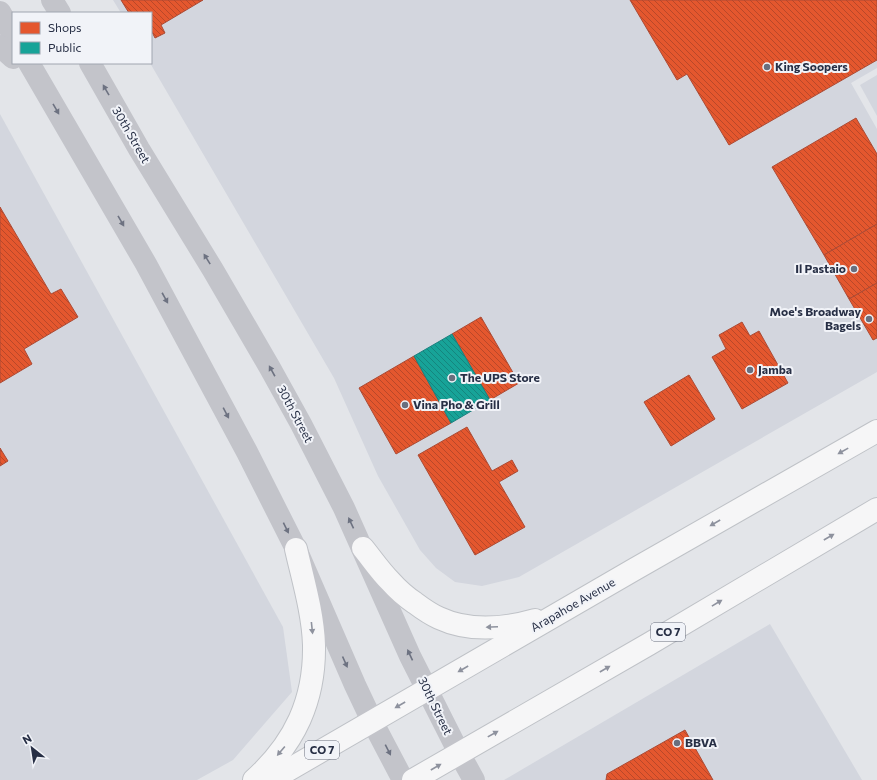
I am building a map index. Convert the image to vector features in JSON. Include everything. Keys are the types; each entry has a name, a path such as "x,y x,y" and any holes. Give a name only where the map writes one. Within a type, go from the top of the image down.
{"main road":[{"path":"52,0 59,12"},
{"path":"0,12 12,33"},
{"path":"0,46 12,57"},
{"path":"19,64 45,90"},
{"path":"30,64 146,264 247,452 296,549 372,721 403,780"},
{"name":"30th Street","path":"91,64 138,149 214,270 270,368 326,472 363,548 410,656 474,780"},
{"name":"Arapahoe Avenue","path":"271,780 749,503 877,431"},
{"name":"CO 7","path":"413,780 642,648 877,509"},
{"path":"363,548 389,581 402,593 425,610 448,622 475,628 498,627 521,624 557,614"},
{"path":"254,780 286,744 296,729 304,710 311,682 314,644 311,619 296,549"}],"shaded area":[{"path":"113,0 877,0 877,68 851,83 877,129 877,372 519,577 482,586 455,582 436,568 420,550 378,476 334,378 151,64 152,64 152,12 120,12"},
{"path":"877,75 877,116 860,85"},
{"path":"0,114 283,627 292,692 233,760 197,780 0,780"},
{"path":"770,624 862,780 504,780"}],"building: Shops":[{"path":"121,0 203,0 161,25 165,33 155,38 152,32 152,12 128,12"},
{"name":"King Soopers","path":"630,0 877,0 877,60 729,145 687,74 677,80"},
{"path":"856,118 877,154 877,224 824,255 772,167"},
{"path":"0,207 51,294 61,289 78,317 24,349 32,364 0,383"},
{"name":"Il Pastaio","path":"877,224 877,283 849,299 824,255"},
{"name":"Moe's Broadway Bagels","path":"877,283 877,338 873,340 849,299"},
{"path":"481,317 519,383 490,400 452,334"},
{"name":"Jamba","path":"742,322 750,336 759,331 788,383 742,409 712,357 726,349 719,335"},
{"name":"Vina Pho & Grill","path":"414,356 451,423 396,454 359,388"},
{"path":"689,375 715,419 671,446 644,402"},
{"path":"467,427 492,471 512,460 518,471 499,482 525,527 475,555 418,455"},
{"path":"0,448 8,461 0,466"},
{"name":"BBVA","path":"685,730 713,780 606,780 607,774"}],"building: Public":[{"name":"The UPS Store","path":"452,334 490,400 451,423 414,356"}],"place":[{"name":"King Soopers","path":"767,67"},
{"name":"Il Pastaio","path":"854,269"},
{"name":"Moe's Broadway Bagels","path":"869,319"},
{"name":"Jamba","path":"750,370"},
{"name":"The UPS Store","path":"452,378"},
{"name":"Vina Pho & Grill","path":"405,405"},
{"name":"BBVA","path":"677,743"}]}
